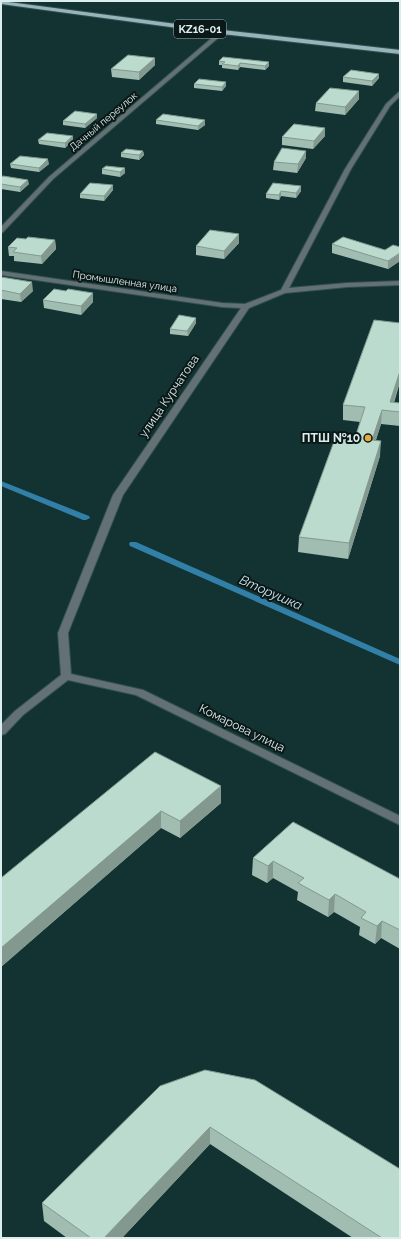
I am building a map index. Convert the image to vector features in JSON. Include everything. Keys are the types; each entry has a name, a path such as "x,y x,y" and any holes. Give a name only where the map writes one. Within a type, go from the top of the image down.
{"main road":[{"name":"KZ16-01","path":"1,2 222,32 400,52"}],"street":[{"name":"Дачный переулок","path":"1,231 51,178 222,32"},
{"path":"284,291 348,169 388,105 400,93"},
{"name":"Промышленная улица","path":"1,273 222,305 246,306"},
{"path":"246,306 284,291 347,285 400,283"},
{"name":"улица Курчатова","path":"66,676 63,633 118,495 246,306"},
{"path":"1,732 19,713 66,676"},
{"name":"Комарова улица","path":"66,676 139,692 400,821"}],"building":[{"path":"128,55 155,58 139,72 111,69"},
{"path":"223,57 269,62 265,66 240,63 238,66 222,64 225,62 219,61"},
{"path":"351,70 379,74 372,81 343,77"},
{"path":"199,79 226,82 222,87 194,84"},
{"path":"330,88 359,91 345,107 316,103"},
{"path":"75,111 97,114 85,124 63,121"},
{"path":"163,114 205,120 198,126 156,120"},
{"path":"294,124 325,128 314,141 282,137"},
{"path":"47,133 73,136 65,143 38,140"},
{"path":"282,148 306,151 298,164 274,162"},
{"path":"126,149 143,151 139,155 121,153"},
{"path":"20,156 48,159 39,168 10,164"},
{"path":"106,166 125,168 120,172 102,169"},
{"path":"3,176 28,180 20,187 1,184 1,177"},
{"path":"90,183 113,185 104,196 80,194"},
{"path":"273,183 301,186 296,193 281,191 279,195 266,194"},
{"path":"210,230 239,234 224,251 196,246"},
{"path":"28,237 55,240 41,256 13,252 17,248 8,247 17,238 26,239"},
{"path":"343,237 385,250 393,245 400,247 400,253 388,261 332,244"},
{"path":"1,277 32,282 20,294 1,290"},
{"path":"54,289 66,291 68,289 93,293 81,306 43,300"},
{"path":"179,315 196,318 187,331 170,329"},
{"name":"ПТШ №10","path":"374,320 400,323 400,371 390,402 400,403 400,412 382,410 372,440 381,441 349,543 299,537 336,436 355,438 365,407 343,405"},
{"path":"155,752 221,786 180,821 161,811 1,948 1,878"},
{"path":"293,822 400,879 400,930 382,921 377,926 361,918 366,912 335,894 329,900 298,883 304,878 273,861 268,866 253,858"},
{"path":"205,1070 255,1080 400,1169 400,1238 382,1238 210,1127 104,1238 91,1238 42,1203 160,1086"}],"waterway":[{"name":"Вторушка","path":"1,483 86,518"},
{"name":"Вторушка","path":"133,544 400,662"}],"place":[{"name":"ПТШ №10","path":"368,438"}]}
